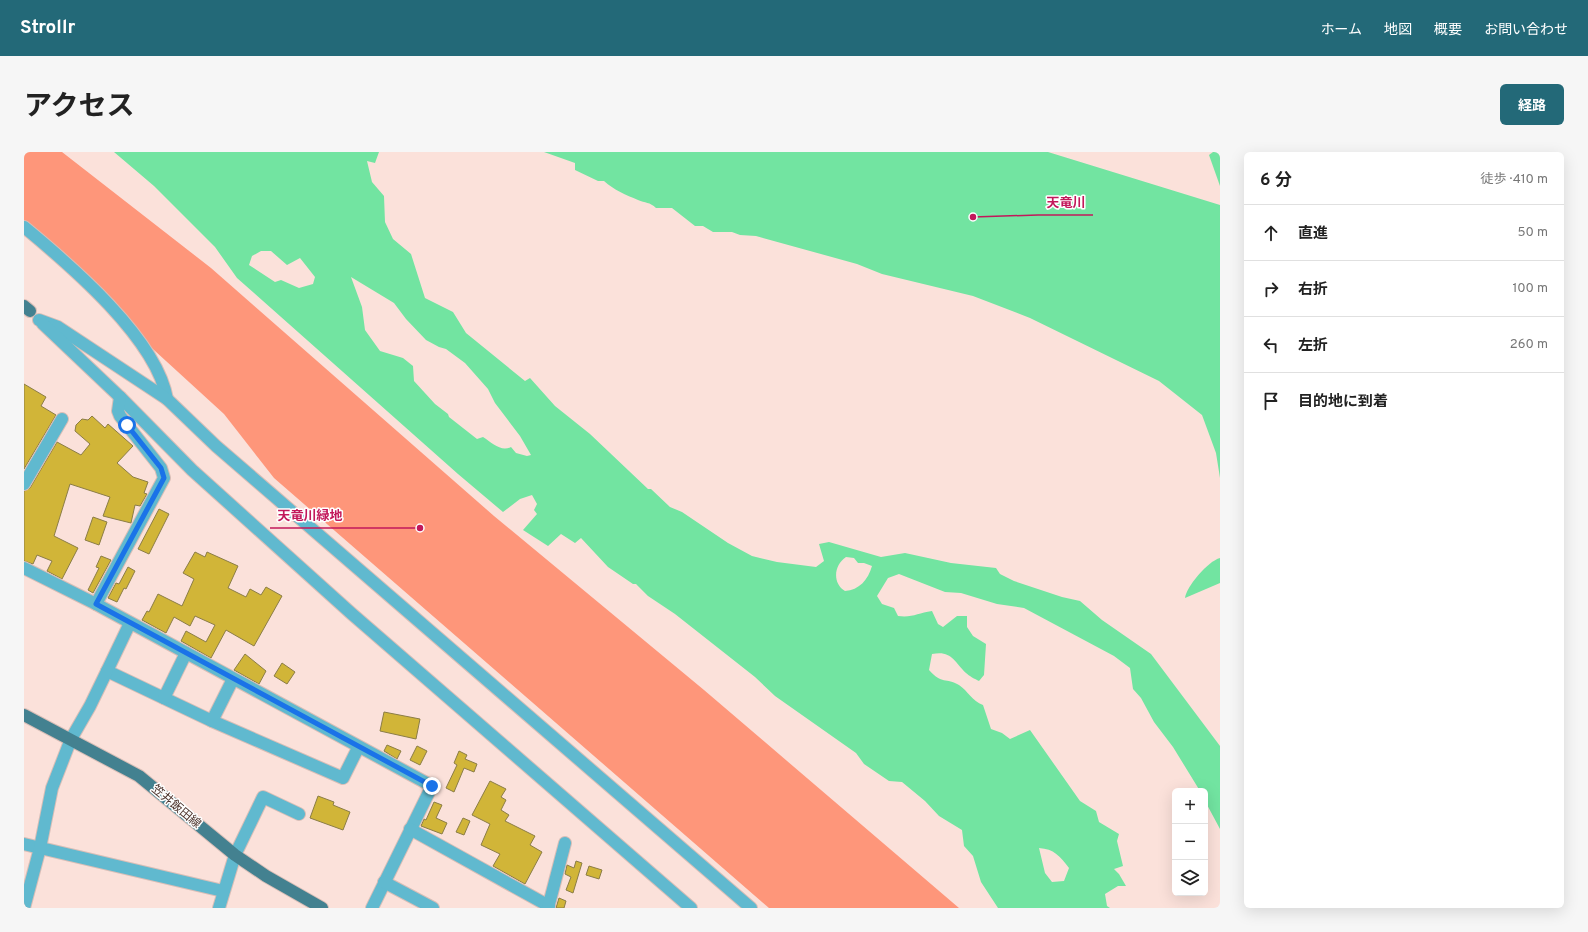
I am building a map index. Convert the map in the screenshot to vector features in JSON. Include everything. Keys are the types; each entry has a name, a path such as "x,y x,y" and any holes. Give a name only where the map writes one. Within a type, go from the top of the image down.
{"main road":[{"name":"笠井飯田線","path":"24,715 139,776 235,855 266,876 322,908"}],"street":[{"path":"24,227 89,284 119,316 146,351 165,386 167,399"},
{"path":"26,310 39,320 120,397 192,470 352,614 691,908"},
{"path":"39,320 58,327 167,399 216,446 752,908"},
{"path":"96,604 164,478 161,468 120,416 118,411 120,397"},
{"path":"24,484 62,419"},
{"path":"24,568 96,604 358,748 432,786 372,908"},
{"path":"24,908 40,848 52,788 71,739 90,706 130,623"},
{"path":"164,698 186,653"},
{"path":"107,671 212,721 343,778 358,748"},
{"path":"212,721 233,679"},
{"path":"219,908 235,855 262,797 299,814"},
{"path":"410,829 548,907 565,843"},
{"path":"24,844 223,891"},
{"path":"384,882 433,908"}],"shaded area":[{"path":"24,152 62,152 211,268 494,516 704,690 959,908 769,908 274,478 224,414 50,255 24,234"},
{"path":"114,152 379,152 375,163 367,161 372,182 384,196 385,222 393,239 411,254 425,298 453,312 466,333 525,381 530,378 555,406 590,434 648,489 651,489 670,507 682,512 728,543 752,556 777,562 816,567 824,561 819,544 829,542 881,557 905,553 951,563 996,568 1000,574 1014,581 1062,597 1080,601 1102,620 1151,654 1220,746 1220,829 1208,807 1208,788 1198,788 1173,747 1154,722 1141,698 1133,689 1130,668 1114,656 1024,608 997,604 961,593 945,592 899,574 888,578 877,596 882,604 894,608 898,616 911,616 932,611 938,624 943,627 957,616 967,616 967,627 973,636 986,644 984,675 979,681 967,674 948,655 938,653 932,654 929,670 933,675 937,678 951,681 959,685 976,701 983,705 991,729 1002,733 1010,739 1030,730 1080,801 1096,811 1099,822 1119,834 1117,841 1123,866 1114,869 1119,874 1126,886 1118,886 1105,894 1107,906 1110,908 998,908 981,882 973,856 964,846 962,830 939,816 925,801 902,782 889,781 864,764 856,753 775,696 755,677 675,614 648,596 636,584 633,584 608,567 581,538 575,543 561,534 548,546 523,530 537,514 534,510 537,504 532,495 520,499 503,512 237,278 215,247 154,186","holes":["261,251 271,251 287,265 300,258 315,277 313,284 299,288 281,280 275,282 249,265 252,256","351,277 394,303 406,319 426,340 446,349 465,363 488,389 495,403 520,436 531,455 527,456 516,453 511,447 500,448 483,437 477,439 449,417 448,414 435,404 414,381 413,366 403,358 380,351 365,330 362,307","846,557 854,558 858,563 864,563 872,566 868,576 859,586 855,589 845,591 838,583 836,574 839,565","1039,848 1049,850 1063,860 1069,868 1064,881 1052,882 1045,873"]},
{"path":"544,152 1048,152 1220,205 1220,478 1216,453 1202,415 1159,381 1030,318 973,296 882,274 857,264 756,236 740,235 732,232 713,232 703,226 695,226 672,208 656,208 650,204 620,192 604,181 598,181 575,170 575,163"},
{"path":"1213,152 1220,152 1220,186 1209,155"},
{"path":"1220,558 1220,583 1185,598 1186,593 1198,575 1215,560"}],"building":[{"path":"24,384 46,397 41,406 56,415 24,469"},
{"path":"92,416 105,428 108,424 133,446 117,463 133,477 148,482 144,493 147,494 140,506 135,505 131,523 103,516 110,497 70,484 54,536 78,548 62,579 47,571 52,561 37,555 33,564 24,561 24,491 30,488 57,442 81,455 90,444 75,431 76,425 82,419 88,420"},
{"path":"159,509 169,514 149,554 138,549"},
{"path":"93,517 107,522 99,545 85,540"},
{"path":"195,552 205,557 207,552 238,566 228,588 246,597 250,589 261,595 266,587 282,596 254,646 226,630 211,658 181,641 186,631 206,642 215,625 195,616 190,626 174,617 166,633 142,620 147,611 149,612 158,594 182,606 194,579 183,573"},
{"path":"101,556 111,560 93,593 88,590 99,568 96,567"},
{"path":"128,567 135,571 126,589 124,588 117,602 108,598 116,583 119,584"},
{"path":"245,654 266,671 259,684 234,670"},
{"path":"282,663 295,672 287,684 274,676"},
{"path":"384,712 420,719 416,739 380,731"},
{"path":"387,745 401,751 397,759 384,751"},
{"path":"417,746 427,751 420,765 410,760"},
{"path":"459,751 467,755 465,759 477,764 474,772 464,768 454,792 446,788 457,765 454,763"},
{"path":"490,781 506,789 501,797 506,800 501,810 509,815 505,821 535,836 530,845 542,852 525,884 493,866 500,854 481,845 490,824 472,815"},
{"path":"318,796 334,802 333,805 350,812 343,830 310,818"},
{"path":"434,802 442,805 436,818 447,823 442,834 421,826 424,819 426,820"},
{"path":"463,818 470,821 464,835 456,832"},
{"path":"576,861 582,863 573,893 566,890 571,877 565,874 567,865 574,868"},
{"path":"589,866 602,870 599,879 586,875"},
{"path":"559,898 566,901 564,908 556,908"}],"place":[{"name":"天竜川","path":"973,217"},
{"name":"天竜川緑地","path":"420,528"}],"route":[{"path":"127,425 161,468 164,478 162,485 127,550 96,604 358,748 432,786"}]}
